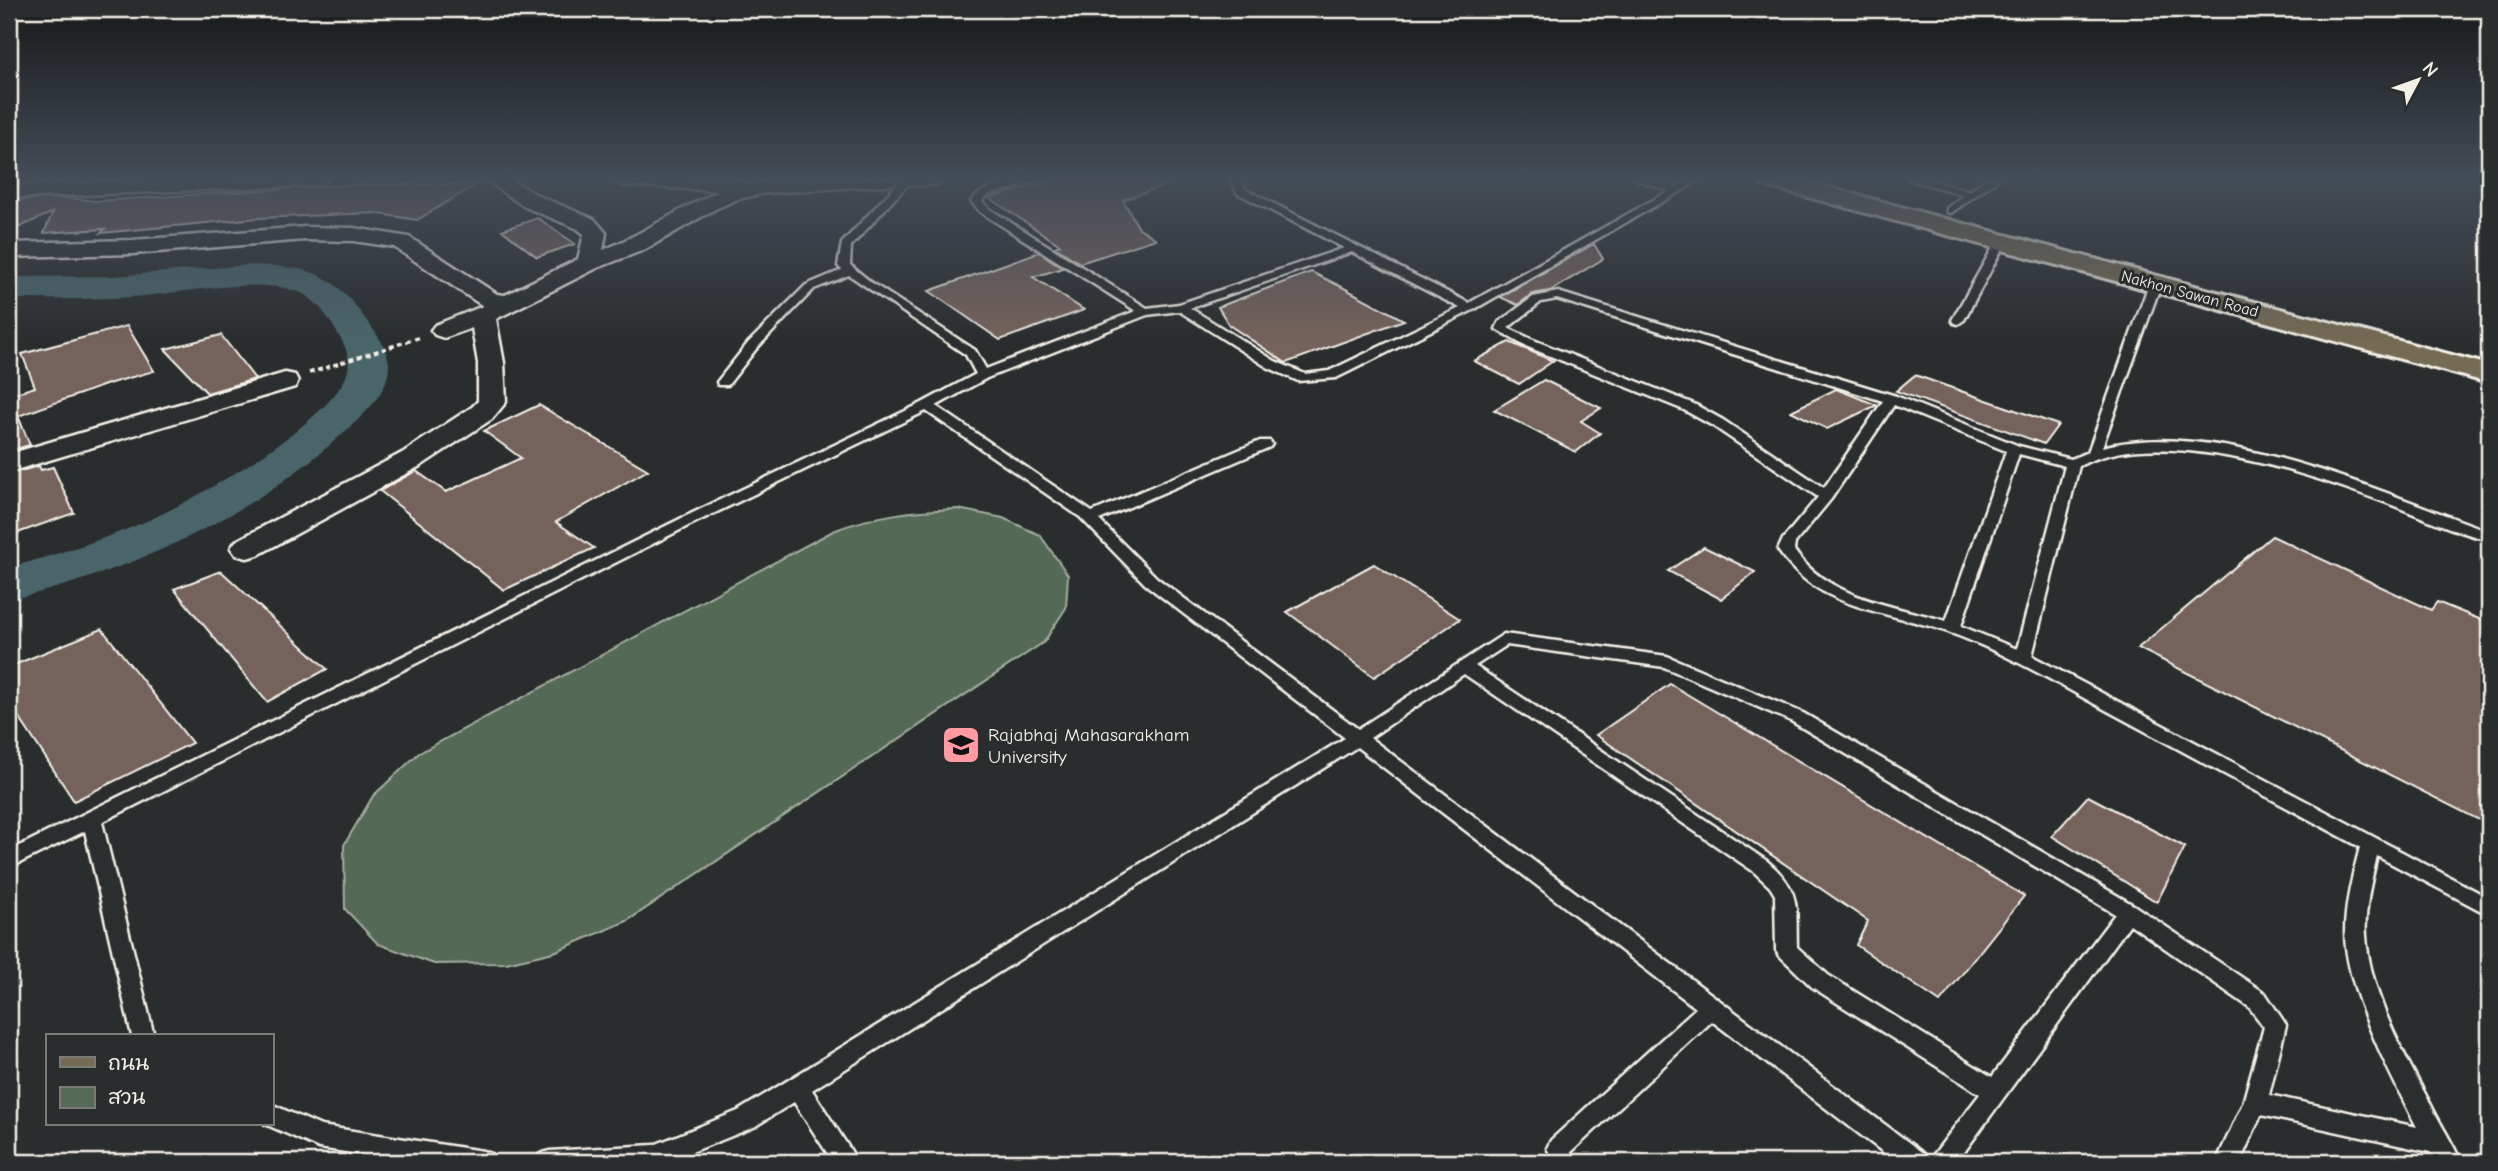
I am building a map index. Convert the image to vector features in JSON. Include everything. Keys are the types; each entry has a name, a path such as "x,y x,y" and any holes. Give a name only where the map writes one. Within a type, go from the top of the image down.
{"main road":[{"name":"Nakhon Sawan Road","path":"1970,234 2489,374"},
{"name":"Nakhon Sawan Road","path":"2071,234 2489,354"}],"street":[{"path":"589,263 595,234"},
{"path":"444,330 483,316 589,263 636,245 656,234"},
{"path":"9,250 89,251 265,237 348,235 386,238 401,242 491,302 509,303"},
{"path":"247,548 412,459 482,413 492,402 491,363 483,316"},
{"path":"9,463 285,381"}],"lane":[{"path":"855,234 846,245 844,266 971,353 983,375"},
{"path":"1021,234 1145,312"},
{"path":"1322,234 1469,308"},
{"path":"1181,307 1271,364 1303,378 1332,375 1469,308 1601,234"},
{"path":"1958,320 2001,242"},
{"path":"18,856 685,522 927,406 983,375 1145,312 1181,307 1351,249"},
{"path":"723,383 752,346 804,293 817,284 850,271"},
{"path":"2094,452 2155,284"},
{"path":"1826,496 1718,423 1689,407 1527,342 1506,332 1502,329 1503,325 1537,299 1558,295 1891,399 2014,449 2073,464 2094,452 2160,445 2250,453 2351,482 2489,536"},
{"path":"1891,399 1826,496 1788,542 1786,550 1802,574 1837,593 1952,628 2023,658 2489,907"},
{"path":"927,406 1089,519 1151,581 1915,1162"},
{"path":"1089,519 1265,444"},
{"path":"1952,628 2014,449"},
{"path":"2023,658 2073,464"},
{"path":"549,1162 654,1156 746,1119 1356,739 1504,639 1667,662 1797,717 2128,912 2257,1000 2274,1026 2255,1103 2228,1162"},
{"path":"1463,666 1760,866 1777,881 1785,895 1787,950 1797,962 1820,981 1995,1091"},
{"path":"92,819 143,1034"},
{"path":"2371,844 2359,888 2354,936 2384,1029 2443,1152"},
{"path":"1943,1162 2128,912"},
{"path":"1559,1148 1713,1006"},
{"path":"798,1088 846,1162"},
{"path":"2255,1103 2443,1152"},
{"path":"273,1116 318,1137 483,1162"}],"path":[{"path":"285,381 444,330"}],"green space":[{"path":"958,509 1003,518 1040,535 1068,575 1066,608 1044,642 627,921 554,952 506,963 434,964 378,944 345,909 344,845 373,796 419,753 833,531 894,514"}],"building":[{"path":"507,234 560,234 575,244 537,257"},
{"path":"1043,234 1148,234 1156,239 1080,263 1055,247 1060,245"},
{"path":"1594,244 1603,259 1550,291 1532,294 1518,305 1500,297"},
{"path":"1039,252 1063,268 1033,277 1084,310 1000,340 929,291"},
{"path":"1311,272 1404,320 1286,363 1229,325 1218,307"},
{"path":"127,326 154,371 111,383 18,416 30,445 9,451 9,395 35,387 22,354"},
{"path":"221,335 255,379 207,393 165,349"},
{"path":"1509,342 1553,361 1519,384 1474,361"},
{"path":"1915,375 2058,425 2044,444 1896,391"},
{"path":"1544,380 1601,408 1581,421 1600,433 1576,452 1494,410"},
{"path":"1836,389 1877,405 1827,429 1791,411"},
{"path":"539,405 648,470 556,522 594,548 504,590 380,491 416,471 446,492 521,458 484,431"},
{"path":"39,466 41,470 53,467 74,513 9,536 9,474"},
{"path":"2272,536 2431,610 2437,602 2489,623 2489,825 2138,648"},
{"path":"1704,547 1755,572 1721,599 1668,571"},
{"path":"1374,564 1460,619 1374,677 1287,612"},
{"path":"221,571 327,669 267,702 174,589"},
{"path":"102,629 192,743 74,801 9,702 9,667"},
{"path":"1670,684 2024,896 1940,1002 1856,945 1868,921 1596,735"},
{"path":"2088,796 2185,847 2157,902 2052,836"}],"waterway":[{"path":"9,288 115,287 250,276 297,279 315,285 333,300 363,343 369,364 367,376 357,395 337,417 280,463 216,504 169,529 130,545 9,584"}],"place":[{"name":"Rajabhaj Mahasarakham University","path":"961,745"}]}
